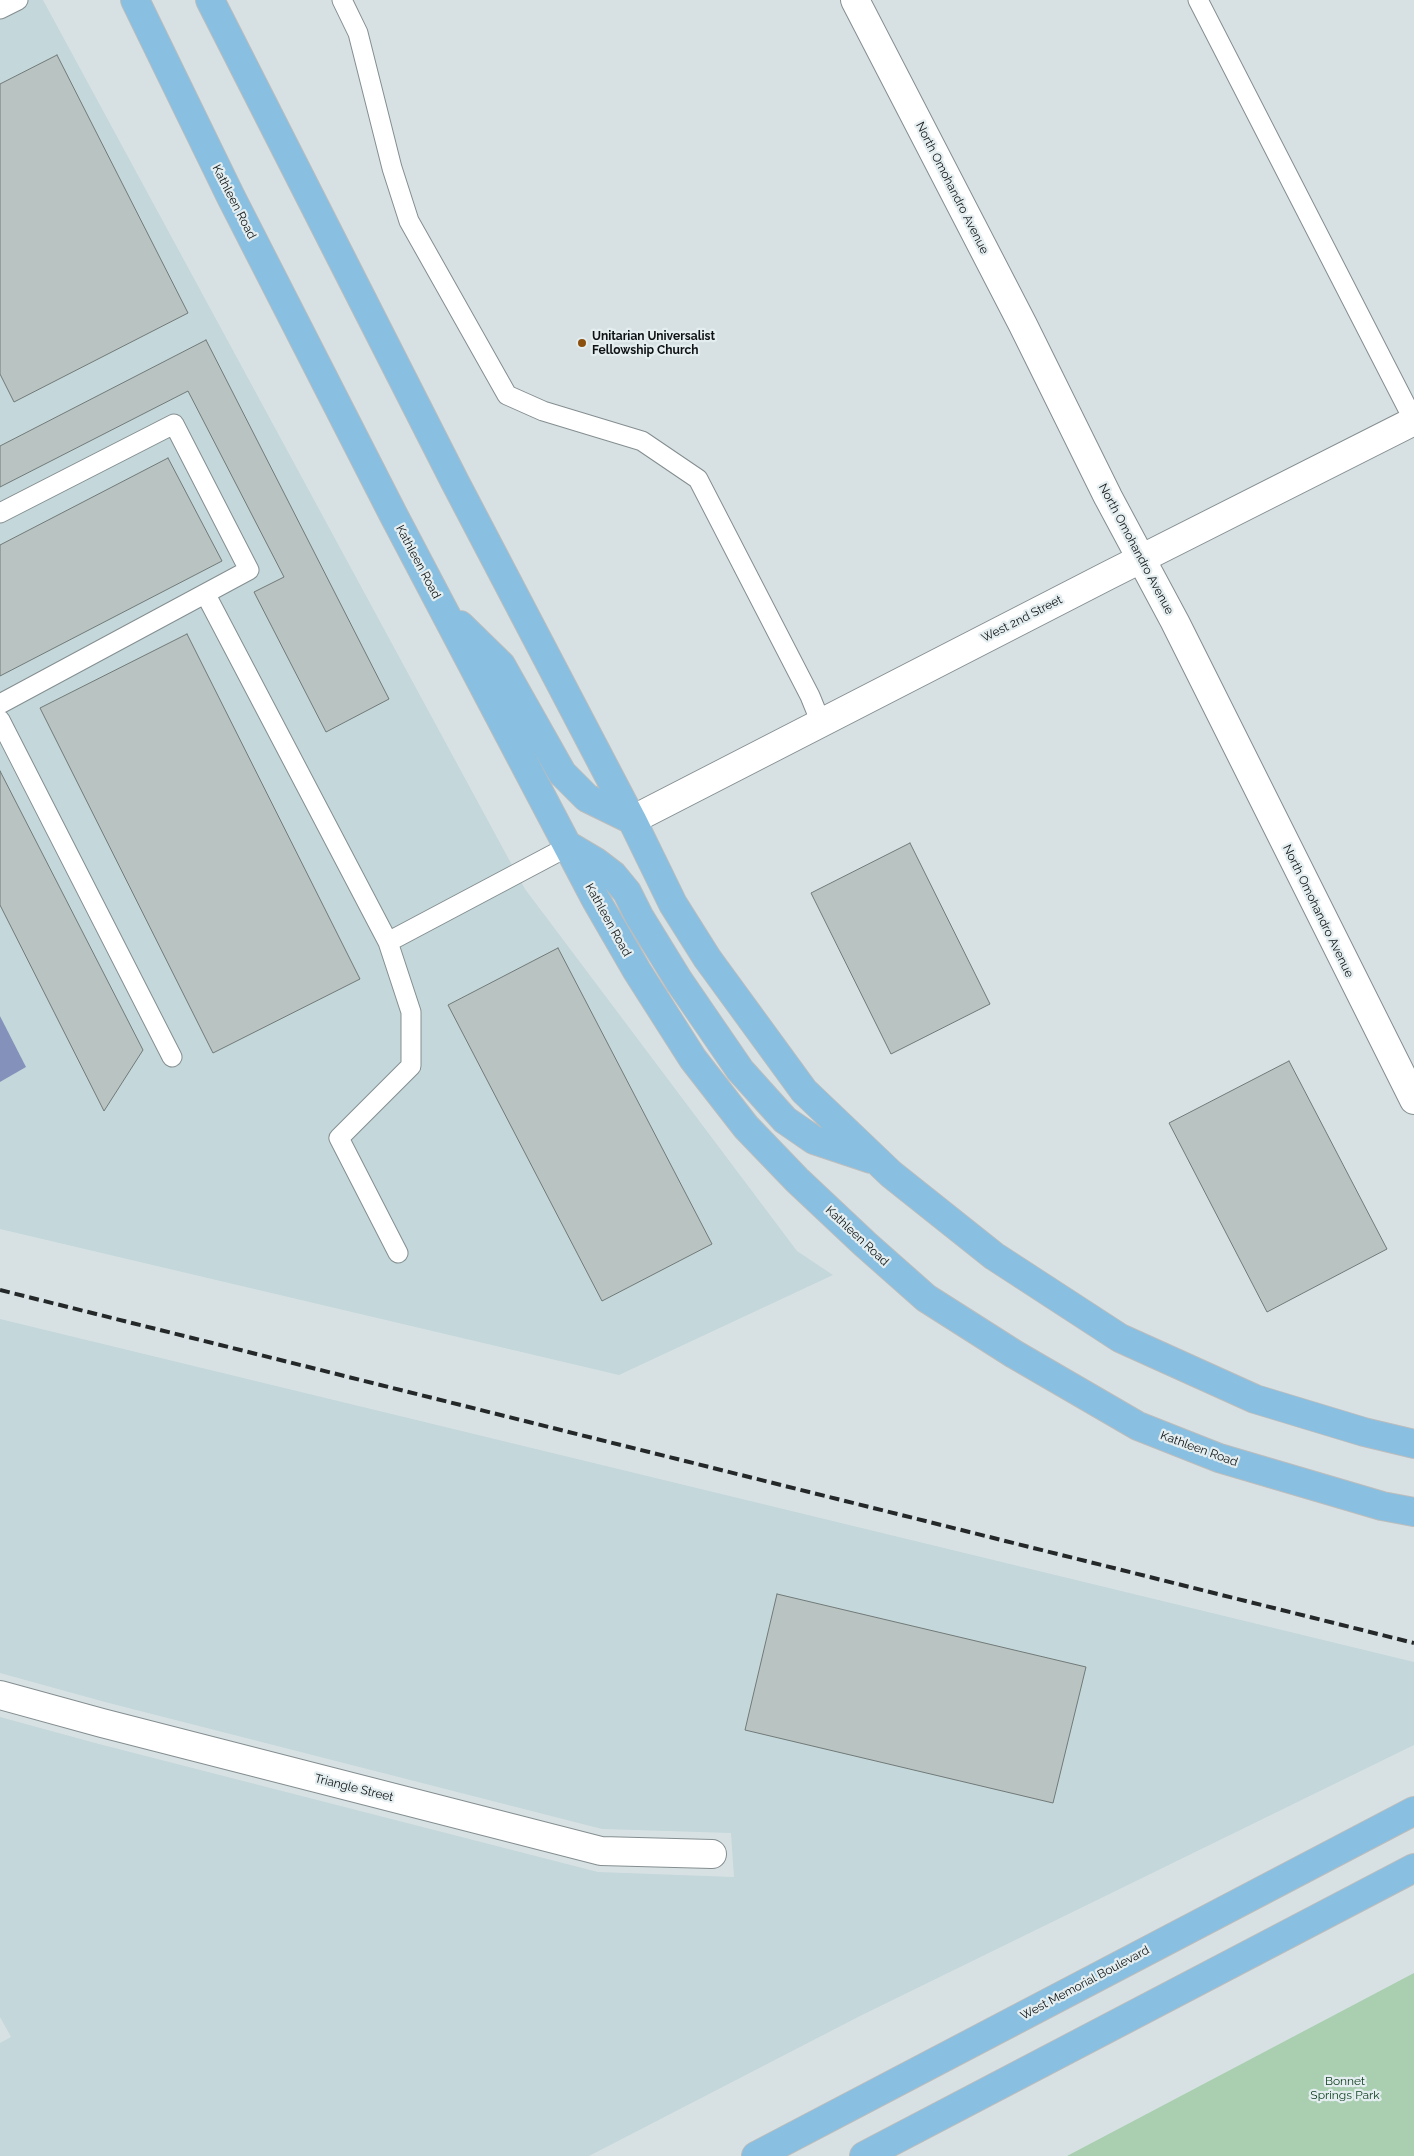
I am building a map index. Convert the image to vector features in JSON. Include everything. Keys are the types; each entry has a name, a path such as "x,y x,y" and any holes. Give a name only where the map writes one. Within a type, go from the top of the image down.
{"main road":[{"name":"Kathleen Road","path":"135,0 231,197 442,609 596,900 637,971 693,1059 746,1127 797,1180 864,1244 926,1298 1014,1354 1138,1426 1219,1458 1382,1506 1414,1512"},
{"path":"210,0 451,473 632,820 673,904 713,966 804,1091 879,1162 994,1256 1120,1338 1255,1399 1364,1432 1414,1444"},
{"path":"442,609 501,665 562,773 587,798 632,820"},
{"path":"569,846 613,875 627,892 639,916 679,981 740,1070 785,1120 814,1140 879,1162"},
{"name":"West Memorial Boulevard","path":"756,2156 1404,1816"},
{"path":"864,2156 1414,1868"}],"street":[{"name":"North Omohandro Avenue","path":"855,0 1023,325 1108,497 1142,558 1414,1100"},
{"name":"West 2nd Street","path":"632,820 1142,558 1414,421"},
{"name":"Triangle Street","path":"0,1695 601,1851 712,1854"}],"lane":[{"path":"0,9 18,0"},
{"path":"342,0 358,33 392,168 409,221 507,396 543,411 642,440 698,479 810,696 821,723"},
{"path":"1198,0 1414,421"},
{"path":"0,513 174,424 249,570 206,595 0,704"},
{"path":"206,595 388,942 411,1012 411,1066 339,1138 398,1253"},
{"path":"0,720 172,1058"},
{"path":"388,942 569,846"}],"shaded area":[{"path":"0,0 43,0 525,889 797,1251 833,1275 619,1375 0,1229 0,1082 26,1067 0,1016"},
{"path":"0,1319 1414,1662 1414,1745 860,2016 589,2156 0,2156 0,2043 11,2037 0,2017 0,1717 598,1872 734,1877 731,1833 602,1829 105,1702 0,1673"}],"green space":[{"name":"Bonnet Springs Park","path":"1414,1973 1414,2156 1067,2156"}],"water":[{"path":"0,1016 26,1067 0,1082"}],"building":[{"path":"57,55 188,313 14,402 0,374 0,84"},
{"path":"206,340 389,699 326,732 254,592 284,577 188,391 0,487 0,446"},
{"path":"168,458 222,561 0,676 0,545"},
{"path":"187,634 360,979 213,1053 40,708"},
{"path":"0,771 143,1050 104,1111 0,905"},
{"path":"910,843 990,1004 891,1054 811,893"},
{"path":"558,948 712,1244 602,1301 448,1005"},
{"path":"1289,1061 1387,1249 1267,1312 1169,1123"},
{"path":"777,1594 1086,1667 1053,1803 745,1730"}],"railway":[{"path":"0,1290 1414,1643"}],"place":[{"name":"Unitarian Universalist Fellowship Church","path":"582,343"}]}
